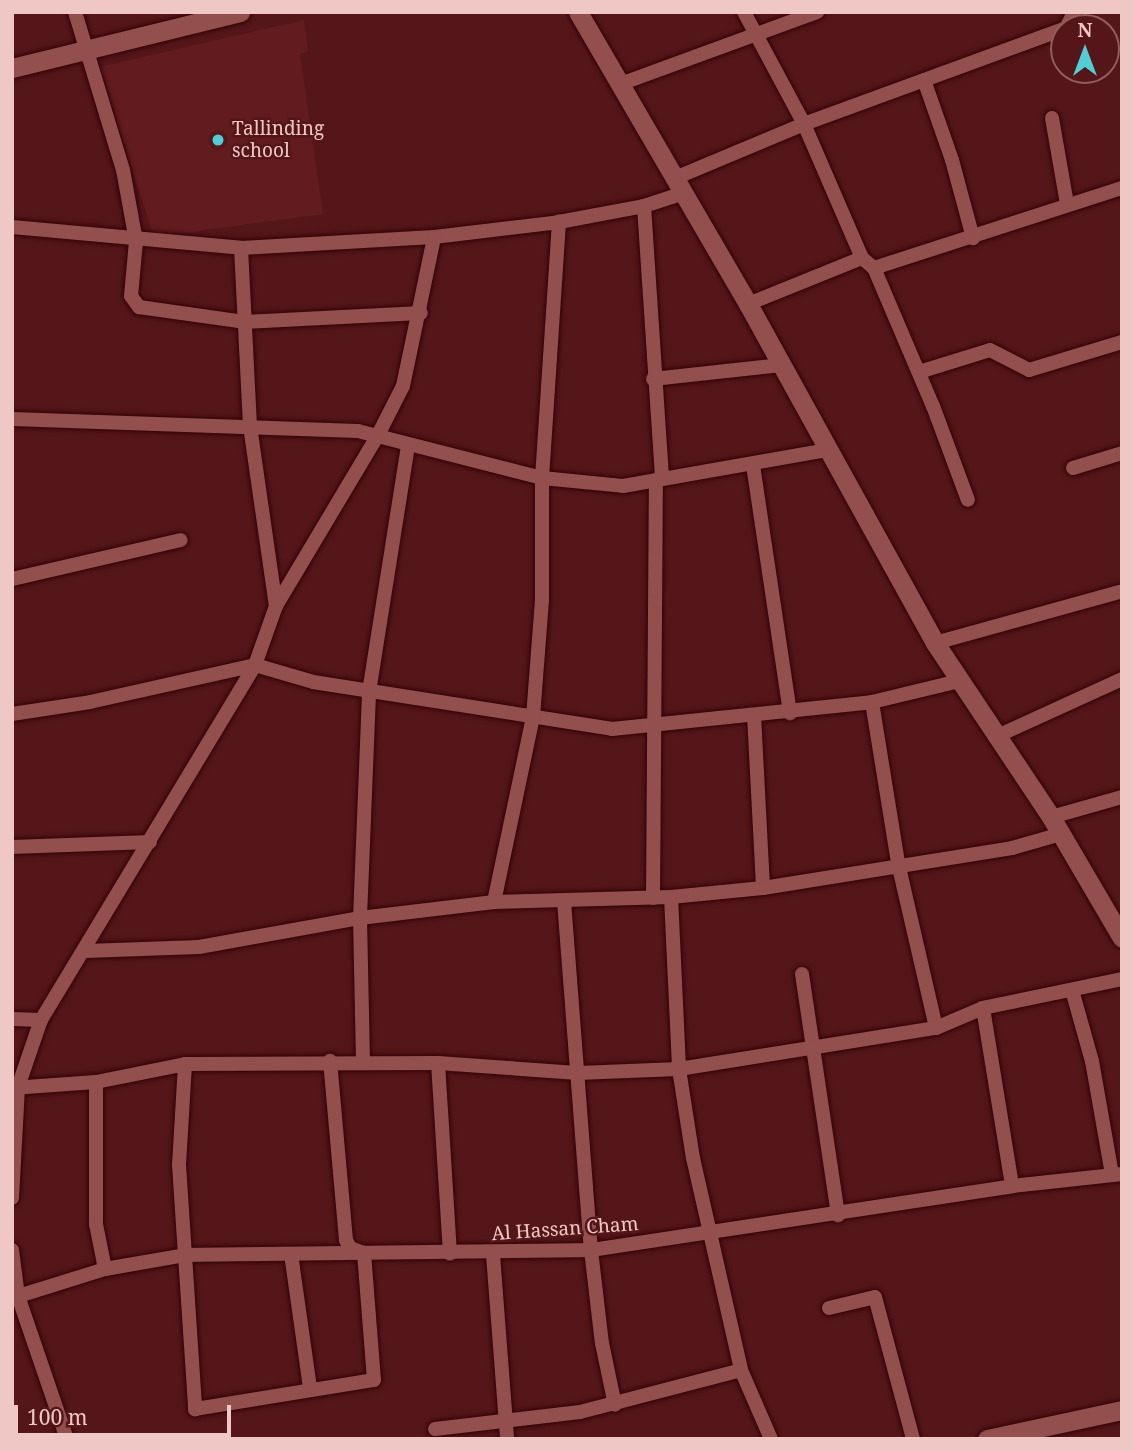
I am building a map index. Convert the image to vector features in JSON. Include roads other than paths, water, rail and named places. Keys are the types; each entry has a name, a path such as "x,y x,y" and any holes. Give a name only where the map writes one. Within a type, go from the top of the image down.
{"street":[{"path":"75,12 84,50 123,170 136,242 131,296 139,307 244,322 421,313"},
{"path":"12,68 240,12"},
{"path":"578,12 623,83 748,304 934,643 1056,826 1122,938"},
{"path":"744,12 804,124 862,258 874,268 919,372 968,500"},
{"path":"623,83 758,37 817,12"},
{"path":"12,227 136,242 241,248 434,237 559,222 644,206 680,185 804,124 1050,33"},
{"path":"923,80 952,160 973,238"},
{"path":"1052,118 1067,204"},
{"path":"874,268 1122,188"},
{"path":"644,206 659,479 653,898"},
{"path":"494,902 533,717 542,599 542,478 559,222"},
{"path":"12,1198 15,1088 41,1020 86,951 255,665 276,606 378,435 403,386 421,313 434,237"},
{"path":"241,248 250,426 276,606"},
{"path":"748,304 862,258"},
{"path":"919,372 990,350 1030,369 1122,342"},
{"path":"653,379 781,365"},
{"path":"12,419 250,426 378,435 542,478 623,486 828,450"},
{"path":"363,1061 360,918 369,692 408,445"},
{"path":"1073,468 1122,453"},
{"path":"753,465 790,713"},
{"path":"12,579 181,540"},
{"path":"934,643 1122,591"},
{"path":"12,714 90,702 255,665 313,682 612,729 790,713 872,702 959,681"},
{"path":"995,737 1122,679"},
{"path":"872,702 898,863 936,1028"},
{"path":"754,715 764,888"},
{"path":"86,951 199,947 360,918 494,902 653,898 764,888 898,863 1012,848 1122,797"},
{"path":"12,846 150,842"},
{"path":"671,897 679,1069 709,1234 741,1370 771,1439"},
{"path":"564,901 591,1250 602,1343 615,1405"},
{"path":"802,974 816,1048 838,1215"},
{"path":"15,1088 96,1082 185,1064 363,1061 438,1063 578,1073 679,1069 936,1028 983,1008 1122,979"},
{"path":"1072,990 1092,1061 1117,1174"},
{"path":"983,1008 1012,1186"},
{"path":"12,1019 41,1020"},
{"path":"185,1064 179,1165 195,1409 310,1387 374,1380 364,1253 350,1248 346,1241 330,1061"},
{"path":"438,1063 450,1254"},
{"path":"96,1082 96,1224 105,1269"},
{"name":"Al Hassan Cham","path":"15,1297 105,1269 185,1255 493,1255 591,1250 838,1215 1012,1186 1117,1174"},
{"path":"12,1250 15,1297 67,1439"},
{"path":"291,1254 310,1387"},
{"path":"493,1255 507,1431"},
{"path":"829,1308 875,1297 913,1439"},
{"path":"435,1429 507,1431 741,1370"},
{"path":"987,1439 1017,1436 1122,1410"}],"place":[{"name":"Tallinding school","path":"218,140"}]}
